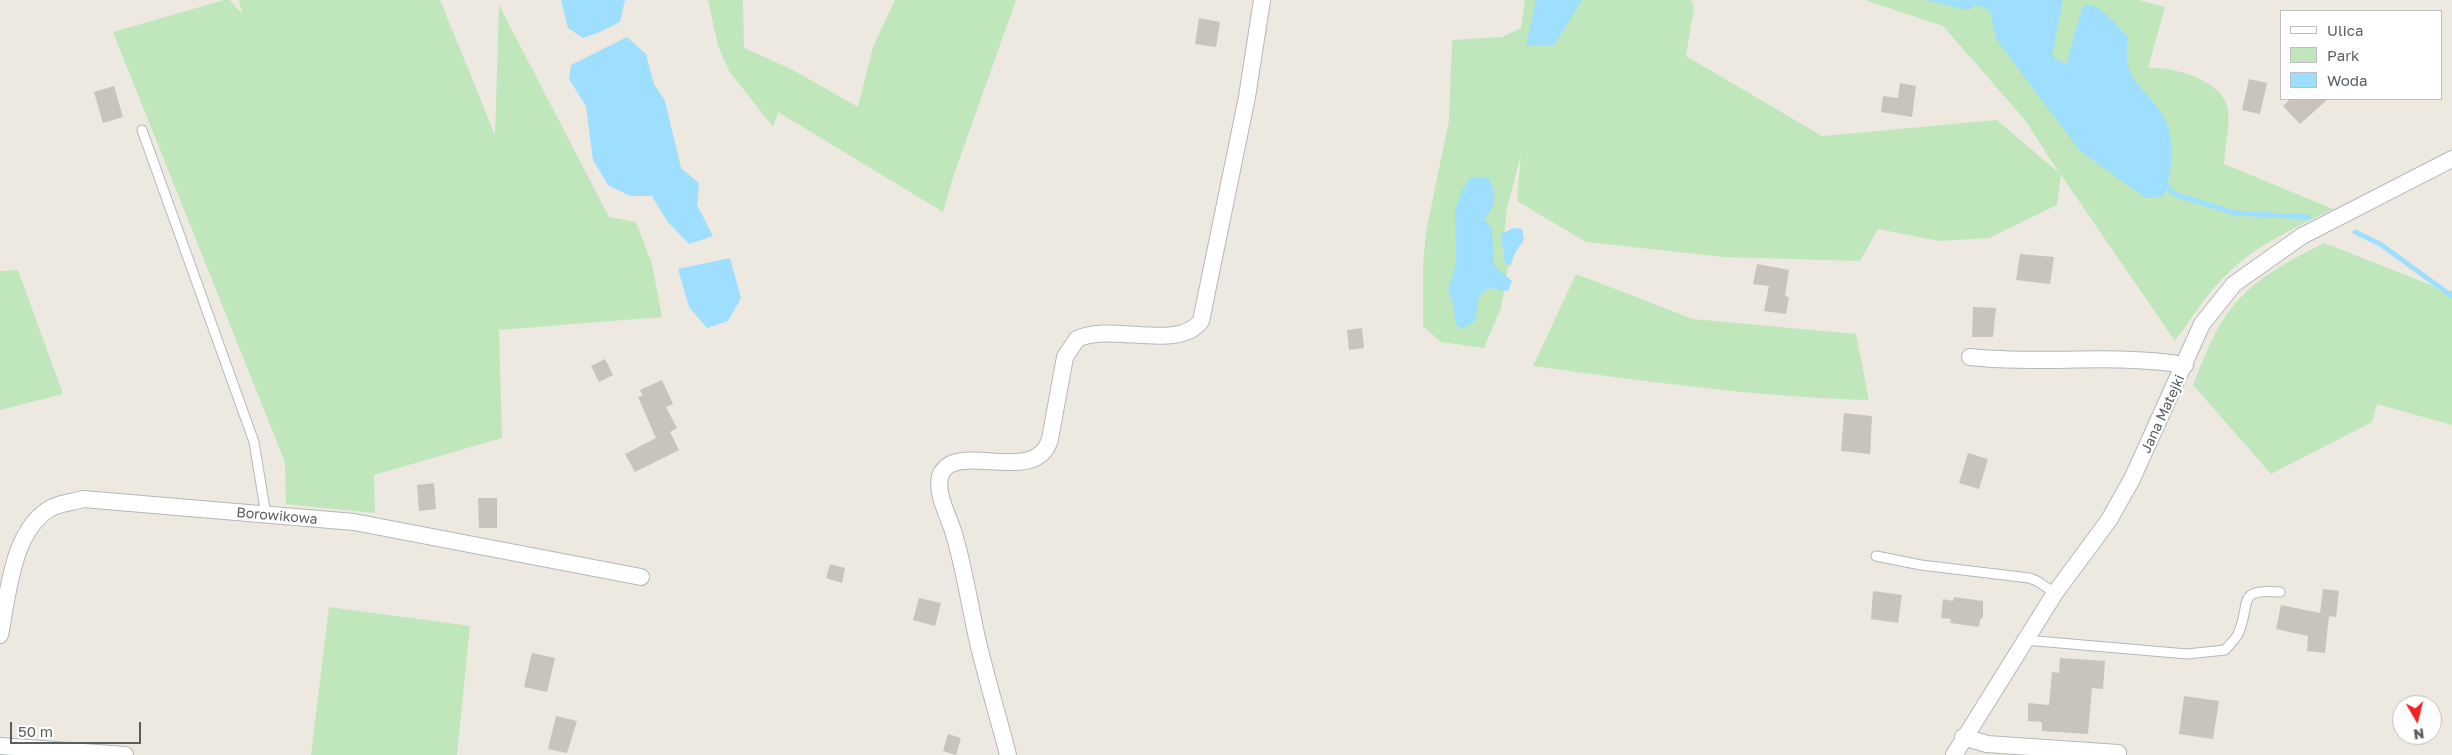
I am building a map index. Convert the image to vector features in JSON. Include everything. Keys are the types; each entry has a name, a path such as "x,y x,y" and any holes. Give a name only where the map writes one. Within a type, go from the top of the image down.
{"street":[{"path":"1008,755 977,638 964,569 941,494 940,478 946,468 952,465 969,462 1017,462 1036,458 1045,451 1050,440 1065,357 1077,339 1098,334 1183,334 1196,327 1201,321 1247,97 1262,0"},
{"name":"Jana Matejki","path":"1954,755 1963,737 2055,593 2109,520 2132,479 2202,324 2234,284 2302,236 2452,158"},
{"path":"1970,358 2001,361 2158,361 2185,365"},
{"name":"Borowikowa","path":"0,635 16,556 33,523 52,508 83,499 354,522 641,576"},
{"path":"1963,737 1986,744 2118,753 2118,755"},
{"path":"0,746 19,751 125,755"}],"lane":[{"path":"142,130 254,442 266,515"},
{"path":"1876,556 1921,565 2029,578 2055,593"},
{"path":"2025,640 2187,654 2225,650 2238,635 2247,598 2259,590 2280,592"}],"green space":[{"path":"224,0 230,0 242,14 239,0 440,0 495,135 499,5 609,217 636,222 652,264 662,317 499,330 502,438 374,475 375,513 286,504 285,462 113,32"},
{"path":"708,0 743,0 744,48 791,69 858,107 873,47 895,0 1016,0 952,180 943,212 778,112 773,127 729,71 718,46"},
{"path":"1525,0 1691,0 1694,7 1686,56 1822,136 1997,120 2059,173 2025,120 1943,26 1865,0 2139,0 2165,7 2148,68 2170,70 2196,77 2208,83 2225,100 2228,110 2228,130 2224,164 2333,209 2278,237 2240,262 2200,305 2175,341 2061,175 2057,205 1989,238 1939,241 1878,229 1860,261 1724,257 1586,242 1517,201 1521,155 1507,208 1502,253 1509,262 1501,308 1484,348 1441,342 1423,326 1423,265 1426,232 1449,120 1452,40 1502,37 1521,28"},
{"path":"2324,243 2449,292 2452,290 2452,425 2377,404 2372,422 2271,474 2193,385 2220,324 2242,296 2275,270"},
{"path":"18,270 63,394 0,410 0,271"},
{"path":"1576,274 1693,319 1856,334 1869,400 1742,392 1533,366"},
{"path":"329,607 470,626 457,755 311,755"}],"water":[{"path":"561,0 625,0 620,22 583,38 568,28"},
{"path":"1536,0 1582,0 1554,45 1526,46"},
{"path":"1926,0 2063,0 2052,56 2066,65 2083,5 2090,5 2102,11 2128,37 2127,52 2130,73 2155,104 2166,123 2172,154 2164,196 2146,198 2080,151 1996,39 1990,11 1979,5 1966,10"},
{"path":"627,37 646,54 654,84 665,101 681,168 699,183 697,205 713,236 689,244 667,221 652,196 630,196 608,185 593,160 586,106 569,79 571,65"},
{"path":"1471,177 1488,177 1491,183 1494,199 1484,219 1492,229 1494,266 1512,281 1508,291 1487,288 1479,297 1475,321 1460,330 1455,322 1454,306 1448,290 1456,264 1455,210 1462,190"},
{"path":"1513,228 1522,229 1524,240 1516,251 1510,266 1504,261 1501,234"},
{"path":"730,258 741,298 728,321 707,328 689,307 678,269"}],"building":[{"path":"1199,18 1220,22 1216,47 1195,44"},
{"path":"2249,79 2267,83 2260,114 2242,110"},
{"path":"1900,83 1916,86 1912,117 1881,112 1883,96 1898,98"},
{"path":"114,86 123,117 103,123 94,92"},
{"path":"2289,100 2327,100 2300,124 2283,106"},
{"path":"2020,254 2054,257 2050,284 2016,280"},
{"path":"1757,264 1789,270 1785,296 1789,297 1786,314 1764,311 1769,286 1753,284"},
{"path":"1973,307 1996,308 1993,337 1972,337"},
{"path":"1362,328 1364,348 1349,350 1347,330"},
{"path":"605,359 613,375 599,382 591,366"},
{"path":"662,380 673,404 666,407 677,428 670,432 679,450 635,472 625,454 656,438 638,397 643,396 640,390"},
{"path":"1844,413 1872,416 1870,454 1841,451"},
{"path":"1968,453 1988,459 1979,489 1959,483"},
{"path":"434,483 436,509 419,511 417,485"},
{"path":"478,498 497,498 497,528 479,528"},
{"path":"830,564 845,568 842,583 826,578"},
{"path":"2323,589 2339,591 2336,617 2329,616 2325,653 2307,651 2308,636 2276,629 2281,605 2320,613"},
{"path":"1873,591 1902,595 1898,623 1871,619"},
{"path":"1954,597 1983,601 1983,617 1980,620 1979,627 1950,623 1951,619 1941,618 1943,599 1953,601"},
{"path":"919,598 941,603 935,626 913,620"},
{"path":"532,653 555,658 547,692 524,687"},
{"path":"2060,658 2105,661 2103,689 2092,688 2088,734 2042,731 2042,722 2028,721 2028,703 2049,705 2052,672 2059,673"},
{"path":"2184,696 2219,701 2213,739 2179,734"},
{"path":"556,716 577,721 567,753 548,749"},
{"path":"948,734 961,738 956,755 943,751"}],"waterway":[{"path":"2163,182 2174,194 2235,213 2309,217"},
{"path":"2355,232 2380,244 2452,296"}]}
